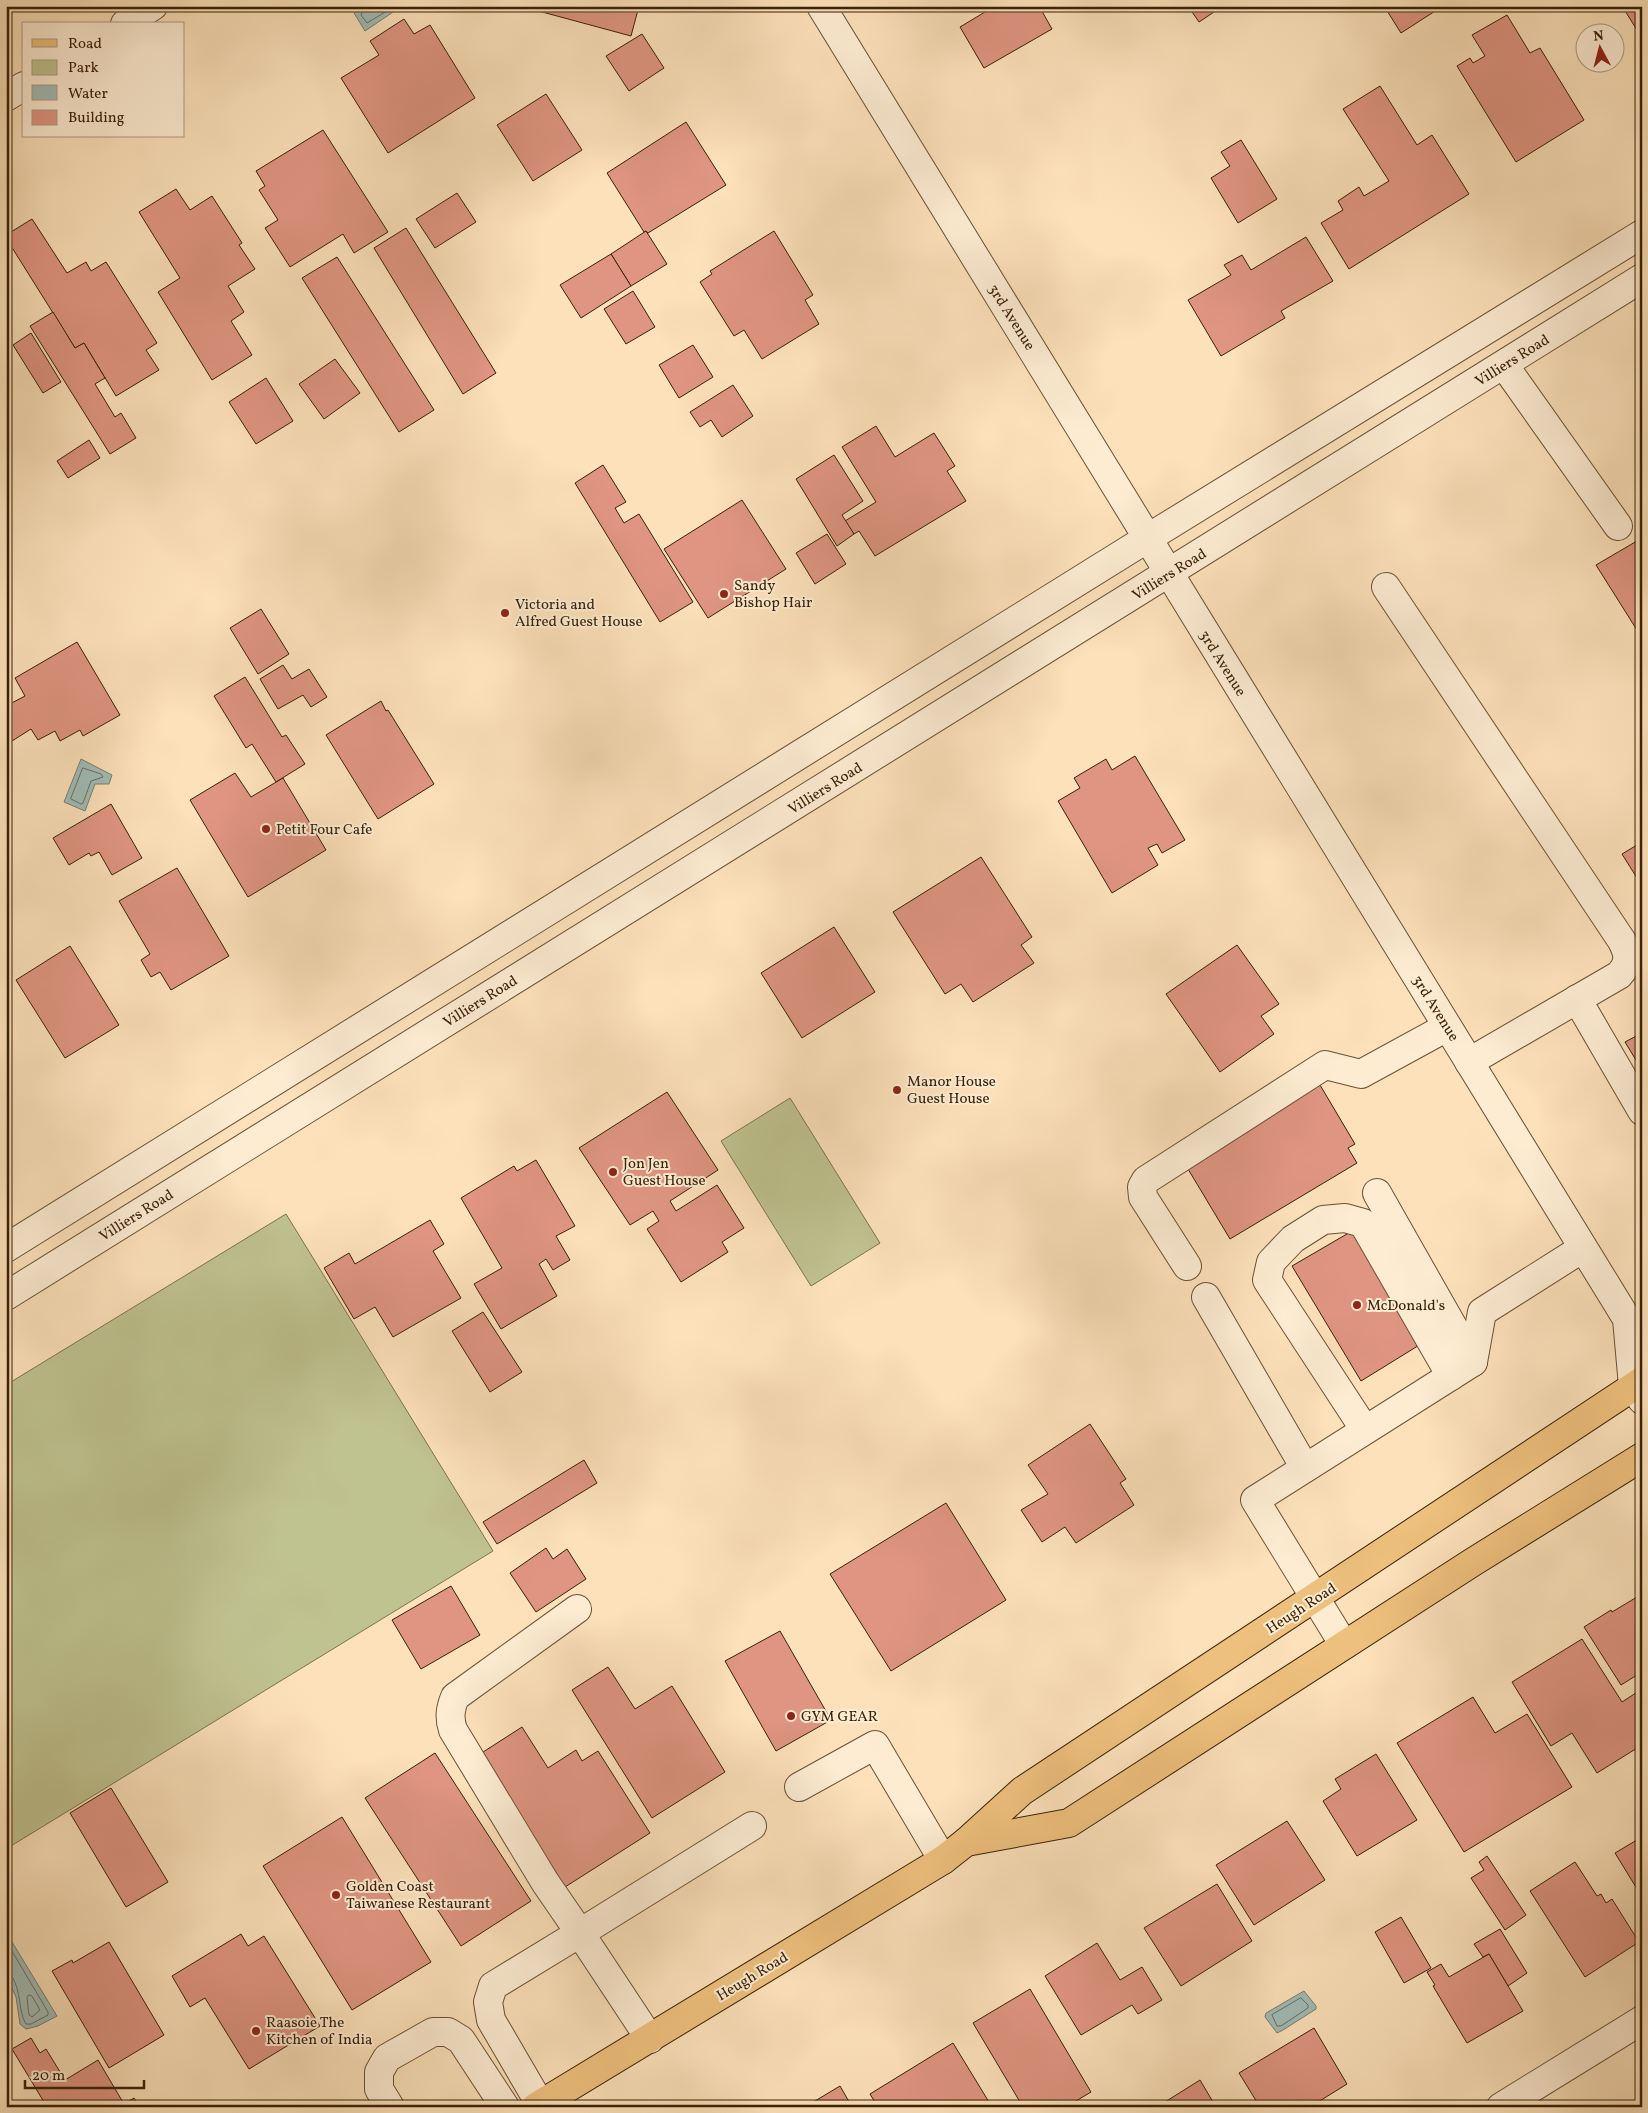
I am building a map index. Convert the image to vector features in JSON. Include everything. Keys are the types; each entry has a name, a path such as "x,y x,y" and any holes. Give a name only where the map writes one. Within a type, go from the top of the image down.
{"main road":[{"name":"Heugh Road","path":"538,2106 943,1860 966,1842 1022,1791 1639,1389"},
{"name":"Heugh Road","path":"966,1842 1069,1823 1344,1645 1642,1457"}],"street":[{"path":"128,22 153,6"},
{"name":"3rd Avenue","path":"821,6 1447,1027 1584,1248 1634,1324 1639,1389"},
{"path":"6,97 22,87"},
{"path":"6,1248 1148,538 1642,234"},
{"name":"Villiers Road","path":"6,1296 1642,278"},
{"path":"1504,365 1618,526"},
{"path":"1386,587 1622,941 1629,955 1626,967 1619,975 1469,1062"},
{"path":"1576,1000 1642,1111"},
{"path":"1188,1266 1143,1198 1142,1187 1146,1180 1325,1065 1360,1074 1447,1027"},
{"path":"269,1084 291,1119"},
{"path":"1377,1193 1462,1369"},
{"path":"1364,1430 1267,1280 1271,1262 1293,1238 1323,1220 1345,1218 1363,1223 1462,1369"},
{"path":"1344,1645 1255,1500 1462,1369 1482,1312 1584,1248"},
{"path":"1206,1298 1305,1468"},
{"path":"577,1609 455,1697 450,1710 450,1721 453,1730 540,1873 650,2039"},
{"path":"799,1787 875,1745 943,1860"},
{"path":"538,2106 491,2020 488,2002 493,1986 752,1826"},
{"path":"1501,2107 1642,2020"},
{"path":"390,2107 379,2089 379,2072 387,2058 433,2032 448,2032 462,2040 505,2107"}],"green space":[{"path":"790,1098 880,1243 811,1286 721,1141"},
{"path":"286,1214 493,1551 6,1849 6,1385"}],"water":[{"path":"363,6 402,6 365,31 354,13"},
{"path":"81,759 112,775 109,784 95,784 85,811 64,802"},
{"path":"6,1932 57,2016 38,2026 26,2029 20,2024 16,1997 6,1975"},
{"path":"1304,1991 1316,2006 1316,2009 1277,2033 1265,2017 1266,2013"}],"building":[{"path":"426,6 449,6 438,12"},
{"path":"520,6 639,6 631,36"},
{"path":"995,6 1039,6 1052,29 984,68 960,27"},
{"path":"1188,6 1223,6 1199,22"},
{"path":"1384,6 1443,6 1401,33"},
{"path":"1622,6 1642,6 1642,27 1637,30"},
{"path":"1507,15 1530,53 1540,48 1584,120 1516,162 1457,66 1470,58 1473,63 1485,56 1472,35"},
{"path":"404,19 414,34 430,25 475,98 388,153 341,78 379,55 370,41"},
{"path":"642,34 664,68 629,91 606,56"},
{"path":"1380,86 1417,145 1432,135 1469,194 1349,269 1321,223 1343,210 1338,201 1359,187 1364,196 1389,181 1343,109"},
{"path":"546,94 582,150 533,181 497,125"},
{"path":"686,122 726,185 648,233 644,232 607,173"},
{"path":"323,130 388,232 354,253 343,234 290,267 265,228 278,220 259,190 265,186 256,171"},
{"path":"1241,140 1277,199 1238,223 1211,178 1230,166 1221,152"},
{"path":"176,189 190,210 212,196 242,243 239,245 255,269 228,286 244,312 231,321 252,355 212,380 158,292 180,278 139,212"},
{"path":"457,193 476,222 435,248 416,219"},
{"path":"32,219 67,273 86,262 91,271 106,262 157,343 146,350 159,370 116,396 84,343 75,348 6,238 6,235"},
{"path":"406,228 496,373 463,394 374,248"},
{"path":"646,231 667,264 631,286 611,254"},
{"path":"774,231 813,295 805,300 819,324 762,359 744,330 734,336 700,282 712,274 710,271"},
{"path":"1306,237 1333,281 1281,311 1285,318 1221,356 1188,300 1231,275 1224,265 1242,255 1251,270"},
{"path":"611,254 631,286 581,318 560,285"},
{"path":"337,257 434,410 399,432 302,278"},
{"path":"633,291 655,327 626,344 604,309"},
{"path":"53,312 75,348 84,343 105,378 95,384 115,417 121,413 136,438 110,454 30,326"},
{"path":"31,333 61,382 43,393 13,345"},
{"path":"693,345 713,377 679,398 659,365"},
{"path":"335,359 360,393 324,419 299,384"},
{"path":"266,378 293,421 256,444 229,402"},
{"path":"733,385 753,416 722,437 711,420 700,427 690,412"},
{"path":"876,426 895,457 934,433 955,466 947,471 966,501 875,556 859,531 854,534 845,521 876,502 842,447"},
{"path":"89,440 100,458 68,478 57,461"},
{"path":"834,455 863,501 842,515 854,534 837,546 796,479"},
{"path":"603,465 626,502 615,508 624,523 639,514 693,602 660,622 575,483"},
{"path":"742,500 786,569 708,618 664,549"},
{"path":"827,534 846,564 815,584 796,553"},
{"path":"1642,538 1642,638 1596,565"},
{"path":"261,609 289,654 258,674 230,628"},
{"path":"77,642 120,715 83,736 80,730 60,741 55,731 38,740 31,729 12,741 6,730 6,706 25,696 15,678"},
{"path":"283,665 292,679 309,669 327,697 311,707 303,695 278,709 260,679"},
{"path":"245,677 282,737 286,735 305,764 276,782 252,744 246,748 214,696"},
{"path":"381,701 434,784 378,819 326,735"},
{"path":"1135,756 1185,840 1162,853 1157,844 1148,848 1158,865 1112,893 1058,801 1080,788 1074,778 1106,759 1112,770"},
{"path":"235,773 251,797 283,778 326,850 248,897 190,800"},
{"path":"111,804 142,858 112,875 99,852 91,856 89,853 69,865 53,838"},
{"path":"1642,842 1642,886 1622,854"},
{"path":"981,857 1032,937 1021,945 1034,963 973,1002 961,984 945,994 893,912"},
{"path":"177,868 229,956 171,990 160,972 151,977 141,960 150,954 119,901"},
{"path":"834,927 875,992 802,1038 761,973"},
{"path":"1237,945 1279,1004 1261,1016 1274,1034 1220,1072 1166,994"},
{"path":"70,946 119,1025 65,1058 16,980"},
{"path":"1642,1033 1642,1070 1625,1042"},
{"path":"1320,1085 1355,1144 1348,1148 1357,1163 1230,1239 1185,1164"},
{"path":"667,1092 718,1170 670,1201 676,1211 717,1185 744,1228 722,1242 728,1252 681,1282 647,1229 659,1221 653,1211 630,1225 579,1148"},
{"path":"536,1160 575,1226 556,1236 570,1260 553,1270 546,1259 539,1264 557,1296 501,1329 474,1284 502,1268 461,1198 514,1166 517,1171"},
{"path":"430,1220 444,1244 433,1251 461,1298 393,1337 375,1307 354,1319 324,1268 349,1253 355,1264"},
{"name":"McDonald's","path":"1352,1231 1421,1344 1361,1381 1292,1266"},
{"path":"483,1312 522,1372 490,1392 452,1331"},
{"path":"1090,1424 1126,1479 1120,1483 1134,1505 1076,1543 1065,1527 1042,1542 1021,1510 1048,1494 1028,1465"},
{"path":"584,1460 597,1483 497,1544 483,1522"},
{"path":"946,1503 1006,1600 891,1671 830,1574"},
{"path":"546,1548 553,1559 567,1549 586,1579 536,1612 510,1573"},
{"path":"451,1586 480,1635 421,1669 392,1620"},
{"path":"1642,1594 1642,1672 1621,1685 1584,1627"},
{"path":"780,1631 831,1720 776,1751 725,1661"},
{"path":"1582,1639 1622,1702 1642,1689 1642,1745 1597,1773 1572,1733 1551,1746 1512,1682"},
{"path":"608,1667 635,1709 672,1686 725,1772 652,1818 572,1690"},
{"path":"1473,1697 1495,1733 1527,1714 1572,1787 1464,1852 1397,1743"},
{"path":"522,1727 548,1768 576,1750 582,1761 598,1751 650,1833 565,1887 480,1754"},
{"path":"435,1753 531,1901 461,1946 365,1798"},
{"path":"1376,1754 1417,1820 1357,1856 1323,1801 1341,1789 1335,1779"},
{"path":"111,1788 168,1882 126,1907 70,1813"},
{"path":"342,1817 431,1962 352,2010 263,1866"},
{"path":"1287,1821 1325,1880 1254,1925 1216,1865"},
{"path":"1642,1837 1642,1897 1615,1853"},
{"path":"1487,1856 1526,1915 1505,1930 1471,1878 1484,1870 1479,1862"},
{"path":"1575,1862 1597,1896 1601,1894 1606,1903 1612,1899 1639,1942 1585,1977 1530,1891"},
{"path":"1217,1884 1252,1941 1181,1986 1144,1928"},
{"path":"1401,1917 1431,1968 1404,1983 1375,1932"},
{"path":"1500,1929 1527,1973 1508,1986 1489,1954 1483,1957 1474,1944"},
{"path":"241,1934 248,1946 264,1936 320,2026 249,2069 205,1998 190,2007 172,1976"},
{"path":"109,1942 164,2035 109,2068 52,1971 72,1960 73,1963"},
{"path":"1097,1943 1120,1980 1142,1967 1162,2000 1138,2014 1132,2005 1081,2035 1045,1976"},
{"path":"1489,1954 1523,2011 1467,2043 1433,1986 1435,1985 1427,1972 1441,1964 1449,1977"},
{"path":"1030,1989 1091,2092 1066,2107 1023,2107 973,2023"},
{"path":"1314,2028 1347,2084 1310,2107 1260,2107 1239,2073"},
{"path":"31,2038 40,2053 46,2049 65,2080 98,2060 124,2104 134,2098 140,2107 47,2107 12,2049"},
{"path":"953,2043 992,2107 878,2107 870,2094"},
{"path":"1200,2080 1216,2107 1157,2107"},
{"path":"840,2086 852,2107 805,2107"}],"place":[{"name":"Sandy Bishop Hair","path":"724,594"},
{"name":"Victoria and Alfred Guest House","path":"505,613"},
{"name":"Petit Four Cafe","path":"266,829"},
{"name":"Manor House Guest House","path":"897,1090"},
{"name":"Jon Jen Guest House","path":"613,1172"},
{"name":"McDonald's","path":"1357,1305"},
{"name":"GYM GEAR","path":"791,1716"},
{"name":"Golden Coast Taiwanese Restaurant","path":"336,1895"},
{"name":"Raasoie The Kitchen of India","path":"256,2031"}]}
